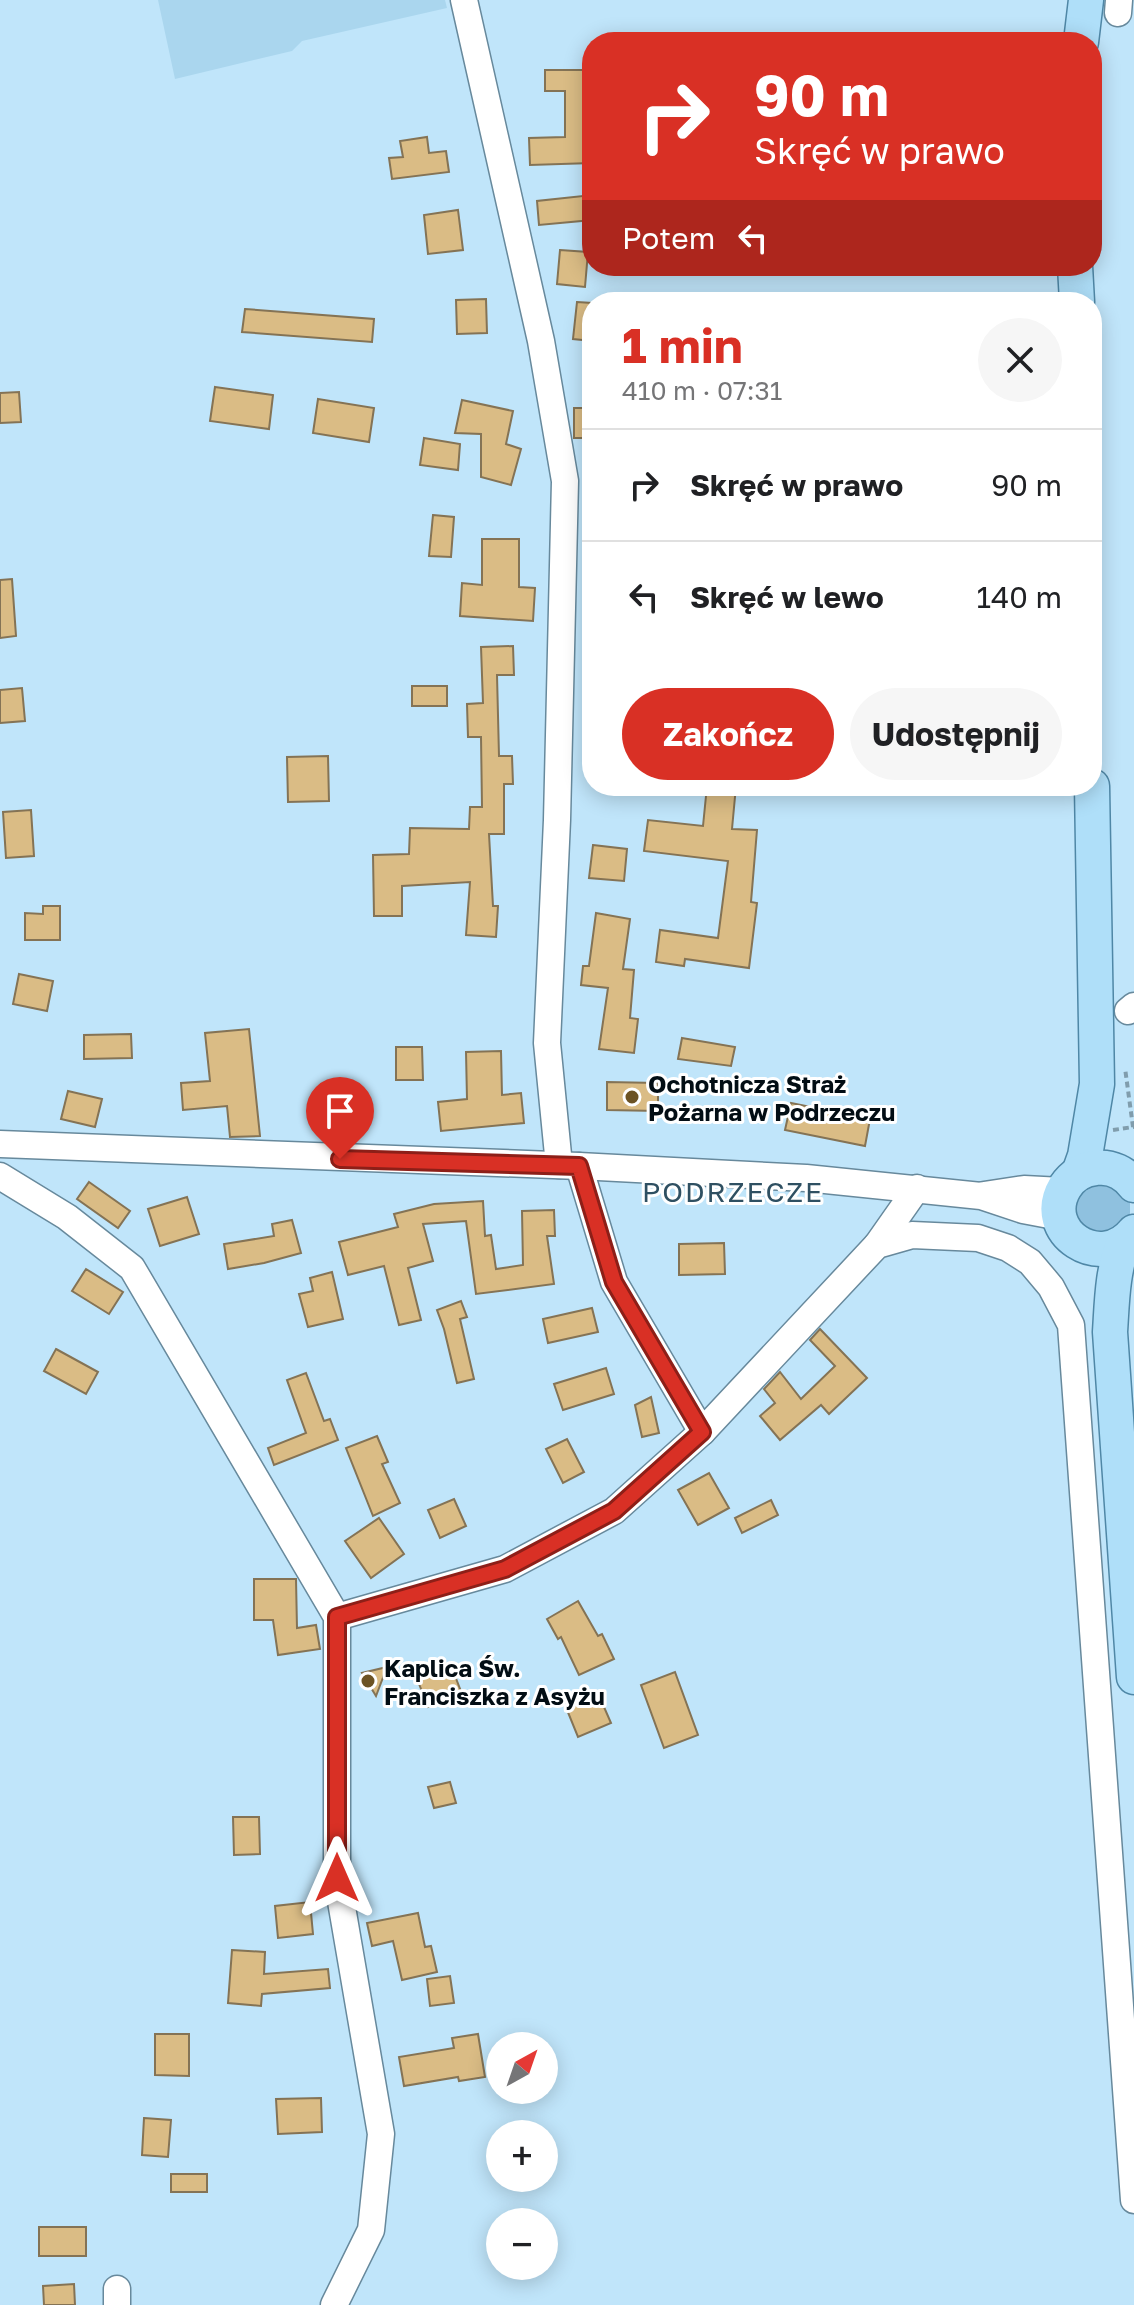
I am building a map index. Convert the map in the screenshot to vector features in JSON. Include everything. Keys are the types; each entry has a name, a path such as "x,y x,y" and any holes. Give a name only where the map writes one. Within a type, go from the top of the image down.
{"main road":[{"path":"1082,32 1086,0"},
{"path":"1092,796 1097,1084 1111,1158 1126,1178"},
{"path":"1097,1084 1085,1156 1067,1194 1065,1230 1085,1247 1098,1250 1112,1248 1129,1237"},
{"path":"1067,1194 1092,1168 1106,1167 1126,1178"},
{"path":"1129,1237 1118,1258 1110,1332 1134,1677"},
{"path":"1085,1247 1110,1332"}],"street":[{"path":"464,0 541,341 565,481 557,820 547,1043 569,1166 614,1282 702,1432"},
{"path":"0,1144 806,1178 981,1196 1024,1189 1067,1194"},
{"path":"0,1176 67,1217 132,1268 337,1617 337,1878 381,2134 371,2230 334,2305"},
{"path":"337,1617 505,1569 614,1511 702,1432 877,1245 917,1188"},
{"path":"877,1245 912,1235 978,1238 1008,1248 1030,1262 1051,1287 1071,1325 1134,2200"}],"path":[{"path":"1106,1131 1133,1127 1125,1065"}],"shaded area":[{"path":"158,0 445,0 447,8 302,41 292,51 175,79"},
{"path":"1098,1177 1130,1198 1130,1218 1108,1238 1073,1222 1073,1192"}],"building":[{"path":"545,70 582,70 582,163 530,165 529,138 565,137 565,91 545,91"},
{"path":"427,137 429,153 446,151 449,172 392,179 389,158 403,157 400,141"},
{"path":"582,196 582,221 539,225 537,201"},
{"path":"458,210 463,250 428,254 424,215"},
{"path":"560,250 582,252 585,287 557,284"},
{"path":"486,299 487,333 457,334 456,300"},
{"path":"577,302 582,302 582,340 573,339"},
{"path":"245,309 374,319 372,342 242,332"},
{"path":"215,387 273,395 269,429 210,421"},
{"path":"19,392 21,422 0,423 0,393"},
{"path":"318,399 374,408 369,442 313,433"},
{"path":"462,400 513,411 506,444 521,449 511,485 481,477 481,434 455,433"},
{"path":"574,408 582,408 582,438 574,438"},
{"path":"424,438 460,444 458,470 420,465"},
{"path":"433,515 454,517 451,557 429,556"},
{"path":"482,539 519,539 519,587 535,588 533,621 460,616 462,583 482,585"},
{"path":"12,579 16,636 0,638 0,580"},
{"path":"513,646 514,675 497,675 499,756 512,756 513,784 504,784 504,834 489,834 493,906 498,906 496,937 466,935 470,882 402,886 402,916 374,916 373,855 409,854 410,828 469,829 470,807 482,807 481,737 468,737 467,704 483,703 481,647"},
{"path":"412,686 447,686 447,706 412,706"},
{"path":"22,688 25,721 0,723 0,690"},
{"path":"328,756 329,801 288,802 287,757"},
{"path":"706,796 735,796 732,829 757,830 751,902 757,903 749,968 685,959 684,966 656,962 660,930 718,938 728,861 644,851 648,820 703,826"},
{"path":"31,810 34,856 6,858 3,812"},
{"path":"593,845 627,849 624,881 589,878"},
{"path":"43,906 60,906 60,940 25,940 25,913 43,914"},
{"path":"596,913 630,919 623,969 634,970 630,1018 638,1019 634,1053 599,1049 608,988 581,985 583,966 589,966"},
{"path":"19,974 53,981 47,1011 13,1004"},
{"path":"249,1029 260,1136 230,1137 227,1106 183,1110 181,1083 210,1081 205,1033"},
{"path":"131,1034 132,1058 84,1059 84,1035"},
{"path":"682,1038 735,1047 731,1066 678,1059"},
{"path":"396,1047 422,1047 423,1080 396,1080"},
{"path":"501,1051 502,1095 521,1093 524,1123 441,1131 438,1102 467,1099 466,1052"},
{"name":"Ochotnicza Straż Pożarna w Podrzeczu","path":"607,1082 658,1083 658,1111 607,1110"},
{"path":"68,1091 102,1099 95,1127 61,1119"},
{"path":"791,1103 870,1119 865,1146 785,1130"},
{"path":"89,1182 130,1211 118,1228 77,1199"},
{"path":"187,1197 199,1234 160,1246 148,1209"},
{"path":"483,1201 485,1236 491,1235 496,1269 523,1265 522,1211 554,1210 555,1236 547,1236 554,1284 476,1294 466,1221 423,1224 433,1261 408,1268 421,1320 399,1325 384,1266 348,1275 339,1242 398,1227 394,1214 434,1204"},
{"path":"292,1220 301,1253 228,1269 224,1244 274,1236 272,1224"},
{"path":"724,1243 725,1274 679,1275 679,1244"},
{"path":"86,1269 123,1292 109,1314 72,1291"},
{"path":"332,1272 343,1319 308,1327 299,1294 313,1291 310,1278"},
{"path":"461,1301 467,1317 460,1319 474,1379 457,1383 437,1310"},
{"path":"592,1308 598,1332 548,1343 543,1319"},
{"path":"820,1329 867,1378 829,1414 821,1405 780,1440 760,1416 775,1403 764,1389 780,1372 801,1399 835,1366 810,1340"},
{"path":"56,1349 98,1372 86,1394 44,1371"},
{"path":"606,1368 614,1394 563,1410 554,1384"},
{"path":"306,1373 324,1421 330,1419 338,1440 274,1465 268,1448 306,1433 287,1380"},
{"path":"651,1397 659,1433 642,1437 635,1405"},
{"path":"377,1436 388,1462 382,1464 400,1503 373,1516 346,1448"},
{"path":"567,1439 584,1472 563,1483 546,1449"},
{"path":"709,1473 729,1508 698,1525 678,1490"},
{"path":"454,1499 466,1526 440,1538 428,1510"},
{"path":"771,1500 778,1515 742,1533 735,1518"},
{"path":"379,1518 404,1554 371,1578 345,1541"},
{"path":"254,1579 296,1579 297,1628 316,1625 320,1649 278,1655 273,1620 254,1620"},
{"path":"578,1601 598,1636 602,1634 614,1659 579,1675 561,1637 558,1639 547,1619"},
{"path":"450,1663 462,1694 428,1707 416,1676"},
{"name":"Kaplica Św. Franciszka z Asyżu","path":"387,1667 376,1696 362,1673"},
{"path":"675,1672 698,1735 664,1748 641,1685"},
{"path":"597,1691 611,1723 578,1737 565,1705"},
{"path":"450,1782 456,1803 434,1808 428,1787"},
{"path":"233,1817 259,1817 260,1854 234,1855"},
{"path":"310,1902 313,1934 278,1938 275,1906"},
{"path":"418,1913 425,1947 431,1946 437,1972 402,1980 393,1941 372,1946 367,1923"},
{"path":"232,1950 265,1952 264,1974 328,1969 330,1988 262,1994 261,2006 228,2003"},
{"path":"450,1976 454,2003 430,2006 427,1979"},
{"path":"155,2034 189,2034 189,2076 155,2075"},
{"path":"478,2034 485,2077 459,2081 458,2077 404,2086 399,2057 454,2048 452,2038"},
{"path":"321,2098 322,2132 278,2134 276,2099"},
{"path":"144,2118 171,2120 168,2157 142,2155"},
{"path":"171,2174 207,2174 207,2192 171,2192"},
{"path":"39,2227 86,2227 86,2256 39,2256"},
{"path":"74,2284 75,2305 44,2305 43,2286"}],"place":[{"name":"Ochotnicza Straż Pożarna w Podrzeczu","path":"632,1097"},
{"name":"Kaplica Św. Franciszka z Asyżu","path":"368,1681"}],"district":[{"name":"PODRZECZE","path":"733,1191"}],"route":[{"path":"337,1878 337,1617 505,1569 614,1511 702,1432 614,1282 579,1166 340,1159"}]}
